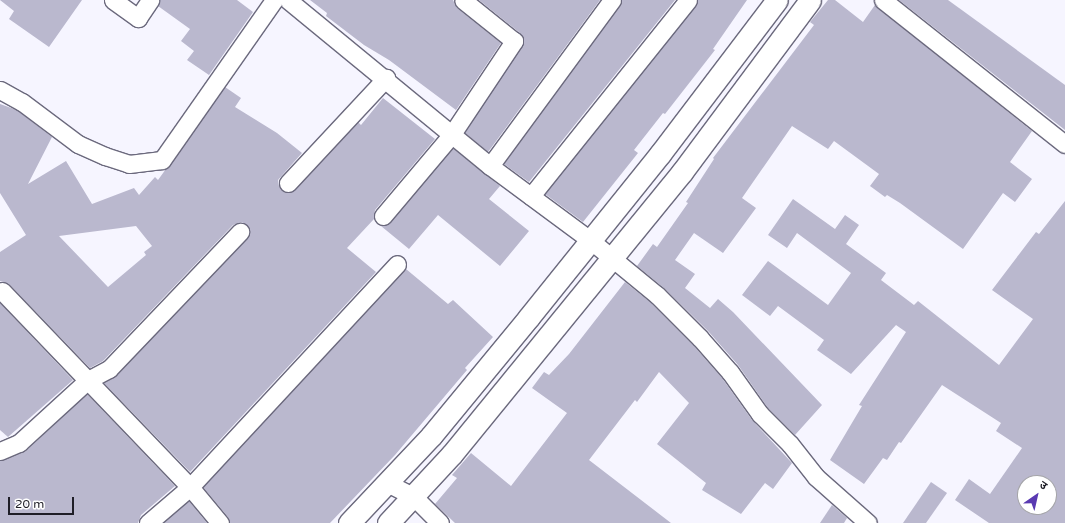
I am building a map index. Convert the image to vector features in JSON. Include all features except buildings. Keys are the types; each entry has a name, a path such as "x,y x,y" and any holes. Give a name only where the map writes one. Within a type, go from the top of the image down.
{"street":[{"path":"113,0 138,18 150,0"},
{"path":"0,90 22,102 78,144 105,156 129,164 162,160 274,0"},
{"path":"288,0 386,78 490,166 590,240 657,295 700,338 730,372 760,414 790,444 816,477 868,523"},
{"path":"383,216 452,134 514,41 463,0"},
{"path":"490,166 612,0"},
{"path":"531,196 688,0"},
{"path":"349,523 431,436 660,154 777,0"},
{"path":"388,523 452,454 591,285 682,172 810,0"},
{"path":"883,0 1065,144"},
{"path":"288,183 386,78"},
{"path":"0,451 19,443 88,380 109,369 240,232"},
{"path":"148,523 190,487 398,264"},
{"path":"2,291 190,487 220,523"},
{"path":"386,483 413,496 440,523"}]}
